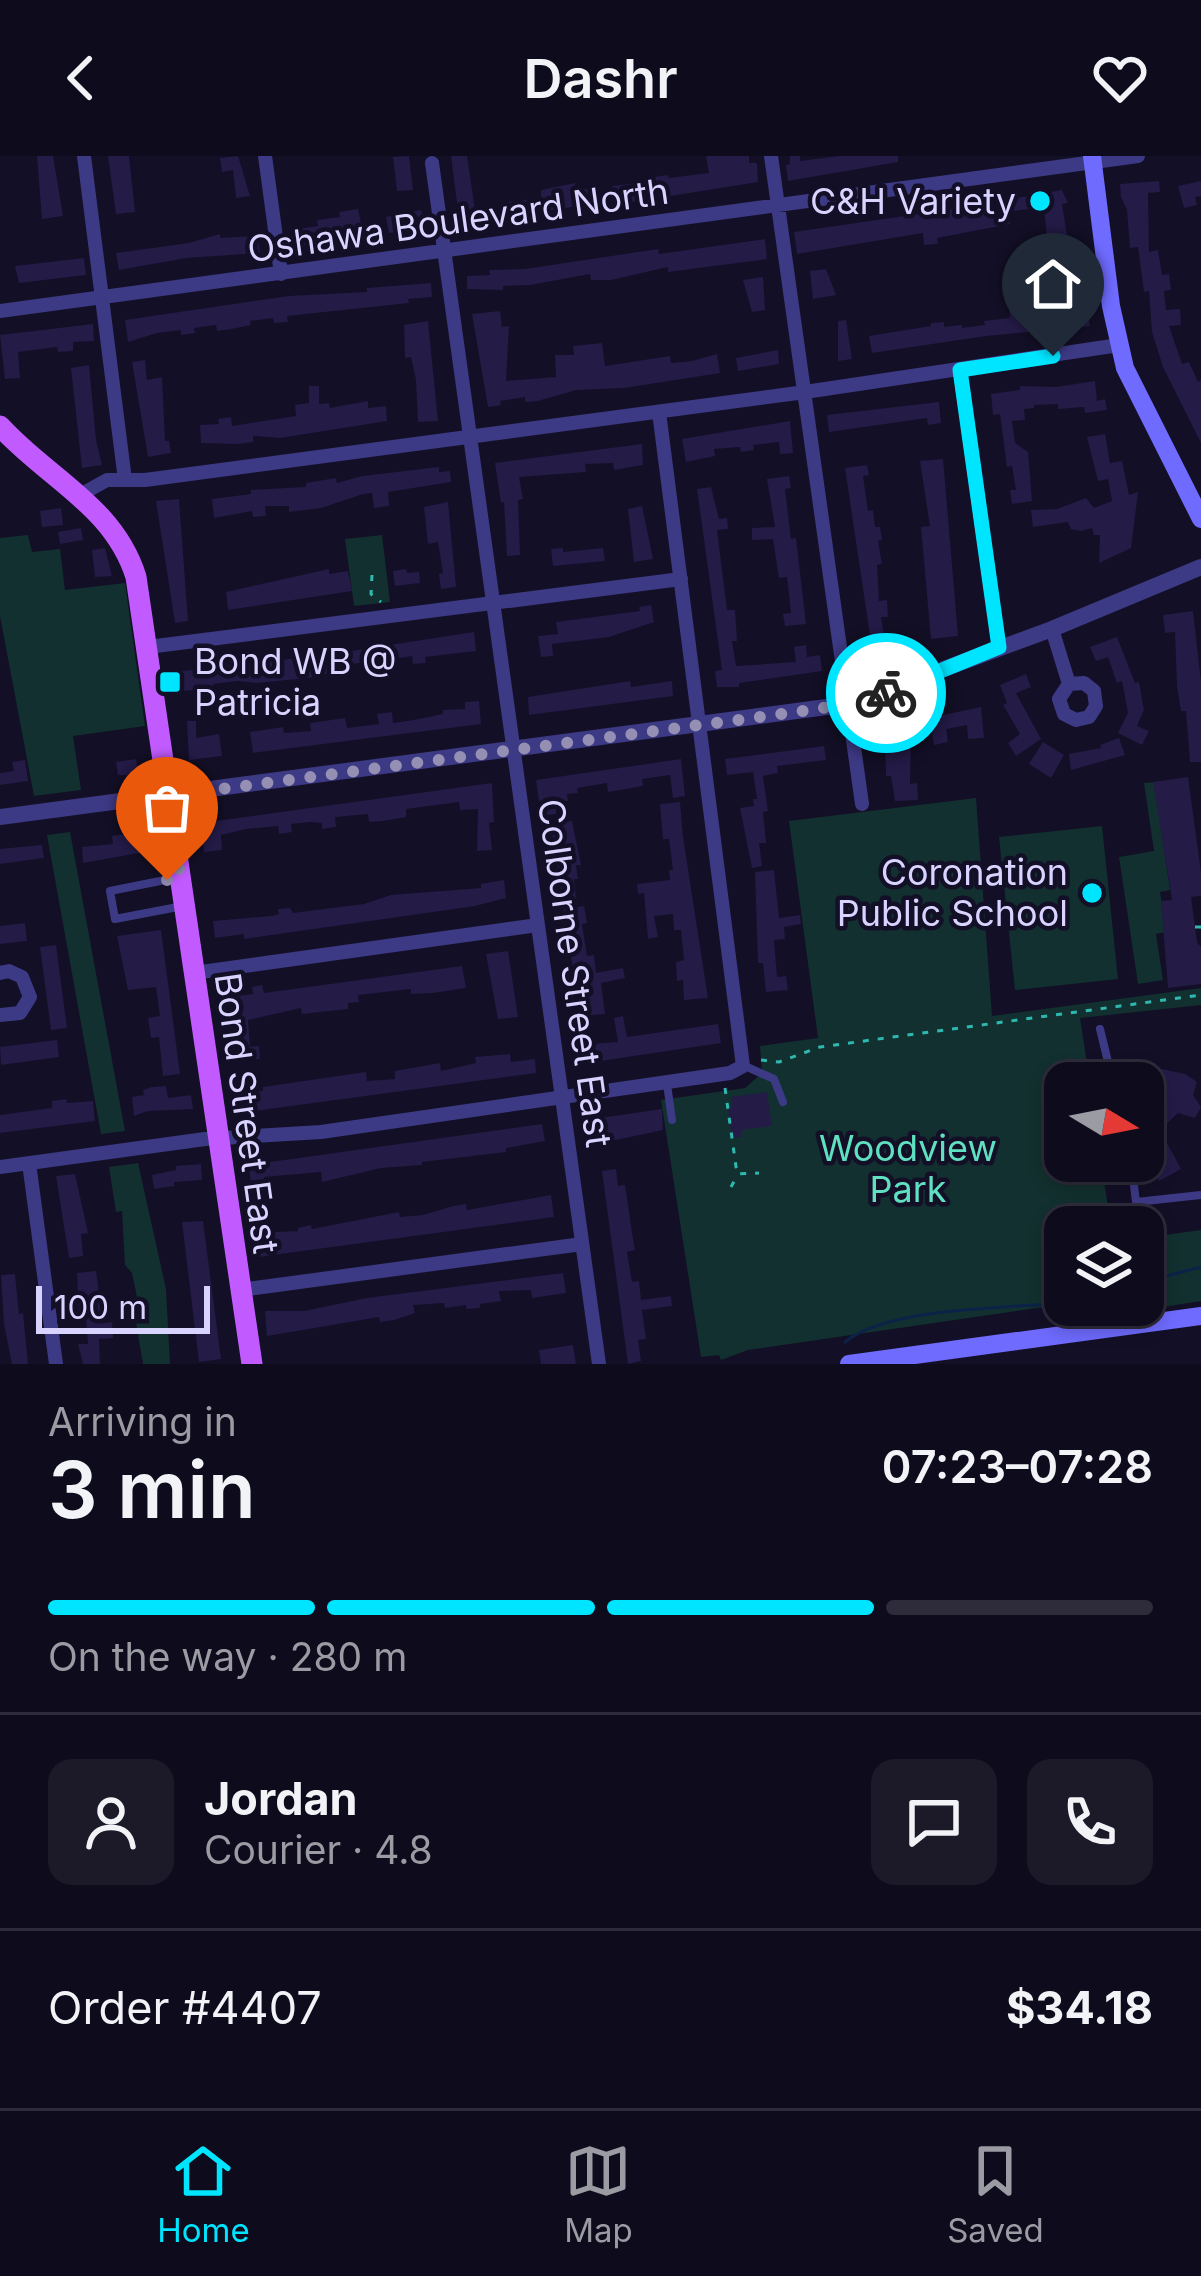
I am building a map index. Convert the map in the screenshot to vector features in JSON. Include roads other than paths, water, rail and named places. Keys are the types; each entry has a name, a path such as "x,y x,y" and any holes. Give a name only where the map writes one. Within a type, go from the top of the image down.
{"main road":[{"path":"1092,159 1119,345 1135,393 1201,519"},
{"name":"Bond Street East","path":"0,426 113,528 130,558 148,647 252,1364"},
{"path":"849,1364 997,1353 1201,1316"}],"street":[{"path":"84,156 125,480"},
{"path":"265,156 281,274"},
{"path":"771,156 862,803"},
{"name":"Oshawa Boulevard North","path":"0,311 1138,156"},
{"name":"Colborne Street East","path":"432,163 599,1364"},
{"path":"80,495 107,480 659,412 1119,345"},
{"path":"960,370 999,647"},
{"path":"0,1167 220,1139 321,1132 730,1073 743,1066 659,412"},
{"path":"0,817 870,700 1201,567"},
{"path":"148,647 681,579"},
{"path":"1052,629 1069,684"},
{"path":"194,973 538,925"},
{"path":"0,973 22,976 30,997 20,1013 0,1016"},
{"path":"29,1163 56,1364"},
{"path":"240,1290 582,1244"}],"lane":[{"path":"180,877 110,891 115,919 184,906"},
{"path":"1100,1029 1108,1062"},
{"path":"743,1066 774,1079 783,1102"},
{"path":"667,1082 672,1120"},
{"path":"1134,1182 1136,1202 1201,1195"}],"waterway":[{"path":"1164,1277 1201,1267"},
{"path":"845,1342 864,1330 918,1316 1044,1304"}],"place":[{"name":"C&H Variety","path":"1040,201"},
{"name":"Bond WB @ Patricia","path":"170,682"},
{"name":"Coronation Public School","path":"1092,893"}],"park label":[{"name":"Woodview Park","path":"908,1168"}]}
